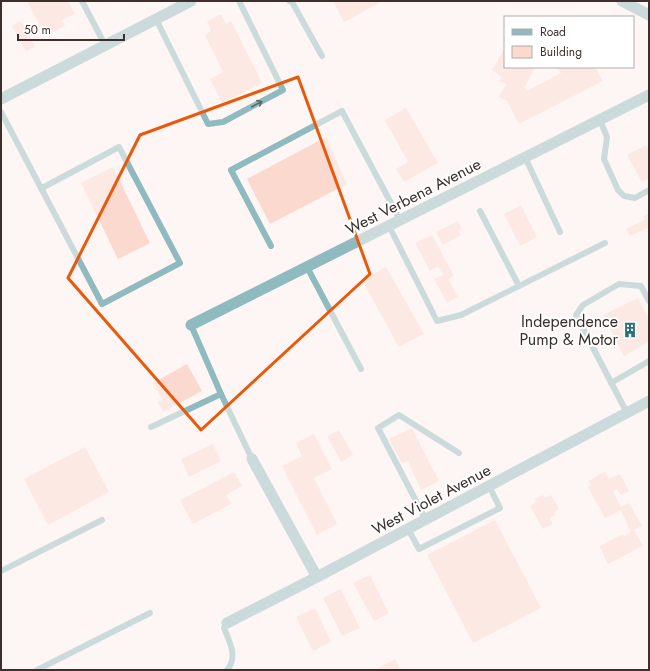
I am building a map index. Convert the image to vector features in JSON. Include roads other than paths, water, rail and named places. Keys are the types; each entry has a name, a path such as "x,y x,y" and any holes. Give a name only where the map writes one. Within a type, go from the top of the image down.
{"street":[{"path":"1,99 191,1"},
{"path":"622,1 649,15"},
{"name":"West Verbena Avenue","path":"191,325 649,95"},
{"name":"West Violet Avenue","path":"228,623 426,520 649,401"},
{"path":"252,459 317,577"}],"lane":[{"path":"82,1 105,45"},
{"path":"156,19 208,124 223,122 283,90 239,1"},
{"path":"289,1 292,2 322,56"},
{"path":"271,246 230,170 342,111 400,220"},
{"path":"1,112 102,304 180,263 119,147 42,188"},
{"path":"600,120 607,137 604,159 618,190 624,196 635,198 649,190"},
{"path":"525,157 560,232"},
{"path":"480,211 519,286"},
{"path":"389,226 437,321 462,315 605,244"},
{"path":"306,267 361,369"},
{"path":"627,413 576,315 583,305 619,284 641,286 649,301"},
{"path":"191,325 221,394 252,459"},
{"path":"611,383 649,361"},
{"path":"151,428 221,394"},
{"path":"426,520 378,428 399,415 459,453"},
{"path":"408,529 419,549 500,508 489,486"},
{"path":"1,571 102,520"},
{"path":"37,670 150,612"},
{"path":"227,670 233,659 231,646 224,628 228,623"}],"place":[{"name":"Independence Pump & Motor","path":"630,330"}]}
